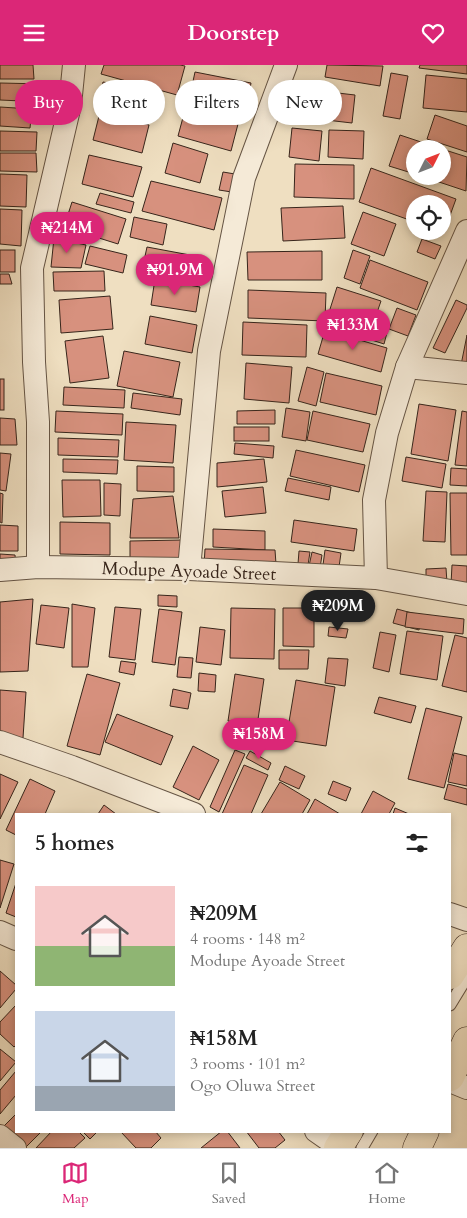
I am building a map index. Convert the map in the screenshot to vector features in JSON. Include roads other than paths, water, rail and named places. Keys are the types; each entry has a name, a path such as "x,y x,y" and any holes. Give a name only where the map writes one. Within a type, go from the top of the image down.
{"highway":[{"path":"451,973 467,948"},
{"path":"451,1075 467,1041"},
{"path":"339,1148 348,1133"},
{"path":"418,1148 424,1133"}],"street":[{"path":"38,567 38,421 34,362 32,268 70,105 74,65"},
{"path":"189,569 209,351 244,178 286,65"},
{"path":"376,578 374,500 386,433 407,367 467,231"},
{"path":"407,367 467,373"},
{"name":"Modupe Ayoade Street","path":"0,570 38,567 189,569 376,578 467,594"},
{"path":"0,742 72,767 191,813"},
{"path":"451,915 467,920"},
{"path":"0,931 15,938"},
{"path":"451,1081 467,1088"},
{"path":"319,1133 339,1148"},
{"path":"0,1137 15,1148"}],"lane":[{"path":"451,1003 467,977"},
{"path":"362,1148 371,1133"}]}
